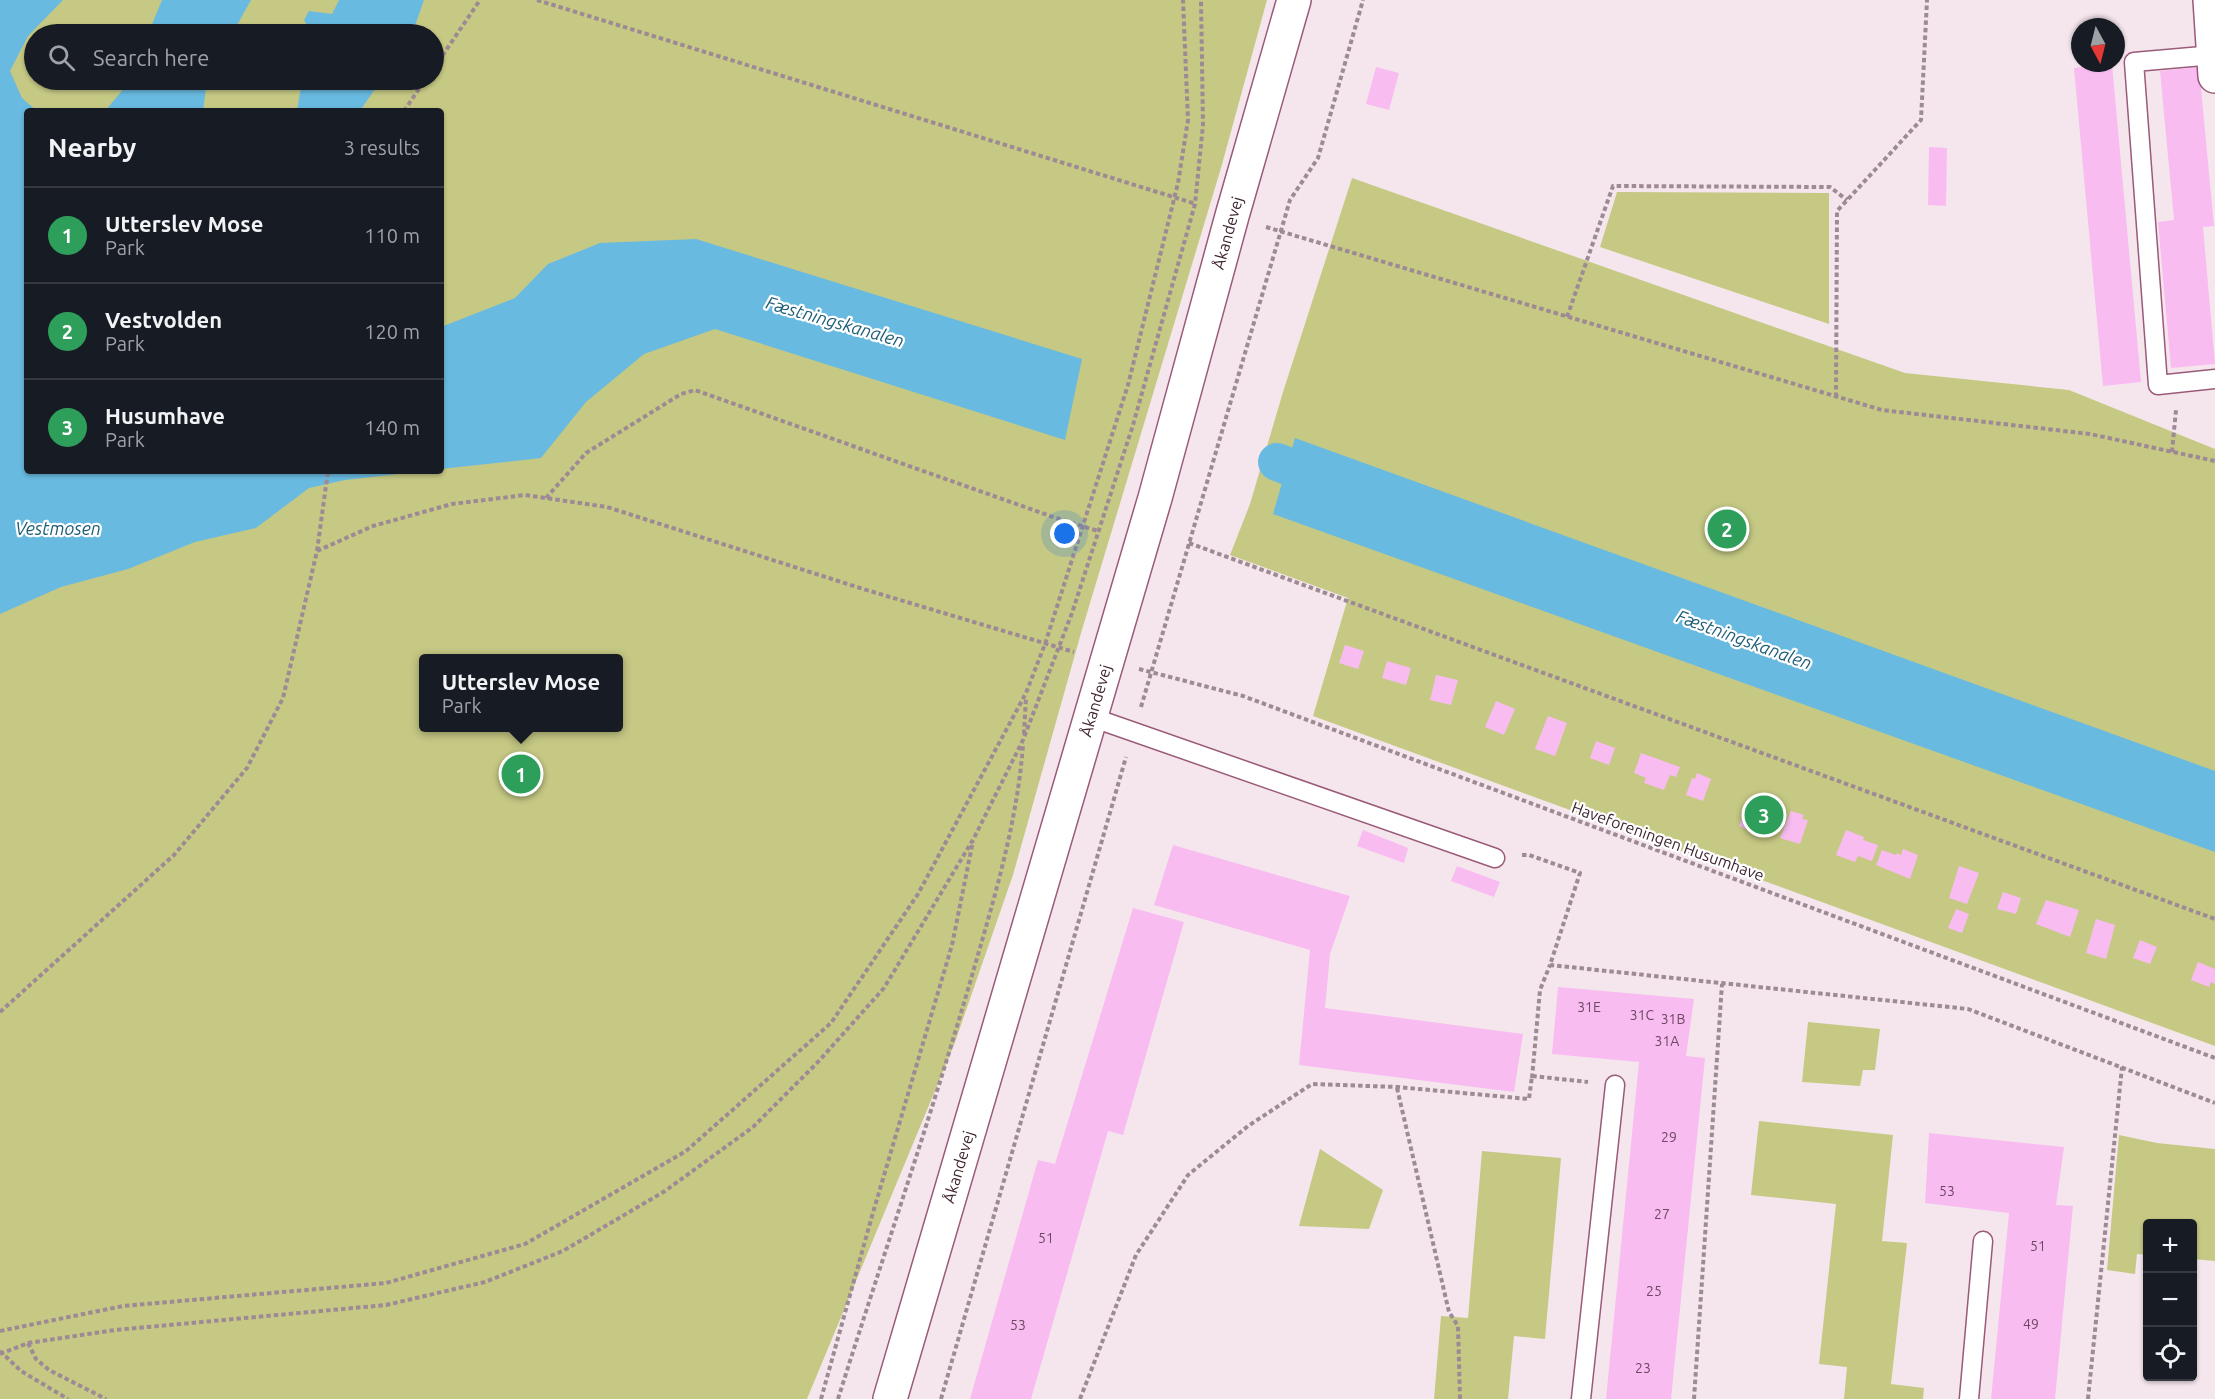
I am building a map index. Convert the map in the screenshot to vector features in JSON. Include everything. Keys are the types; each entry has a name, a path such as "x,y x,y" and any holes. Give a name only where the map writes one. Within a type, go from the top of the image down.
{"street":[{"name":"Åkandevej","path":"890,1399 1108,661 1294,0"},
{"path":"2210,0 2214,66"}],"lane":[{"path":"2214,66 2134,62 2158,385 2215,379"},
{"path":"1091,717 1495,858"},
{"path":"1581,1399 1615,1085"},
{"path":"1969,1399 1983,1241"}],"path":[{"path":"444,53 480,0"},
{"path":"537,0 1174,198"},
{"path":"0,1331 123,1306 386,1283 525,1244 686,1151 831,1023 918,894 1026,693 1045,644 1128,385 1174,198 1188,120 1183,0"},
{"path":"68,1399 21,1371 1,1353 28,1343 116,1330 386,1305 485,1282 563,1251 665,1191 753,1127 818,1062 884,988 974,838 1023,740 1072,613 1133,425 1195,204 1203,125 1201,0"},
{"path":"941,1399 1290,200 1318,158 1363,0"},
{"path":"1836,397 1837,211 1921,120 1927,0"},
{"path":"406,108 418,90"},
{"path":"1567,317 1613,186 1830,187 1847,200"},
{"path":"1232,216 1882,410 2090,434 2215,461"},
{"path":"2172,452 2179,382"},
{"path":"546,498 586,453 681,393 695,390 1098,531"},
{"path":"0,1012 174,855 247,768 283,698 317,551 328,474"},
{"path":"317,551 373,526 452,504 525,495 607,507 1045,644"},
{"path":"1189,543 2215,919"},
{"name":"Haveforeningen Husumhave","path":"1108,661 1243,696 2215,1058"},
{"path":"838,1399 950,1053 1007,852 1020,778 1026,693"},
{"path":"821,1399 952,945 974,838"},
{"path":"1080,1399 1136,1255 1188,1175 1248,1126 1312,1084 1397,1087 1529,1099 1540,990 1580,873 1529,855 1495,858"},
{"path":"1550,965 1968,1009 2215,1103"},
{"path":"1694,1399 1722,984"},
{"path":"2088,1399 2122,1067"},
{"path":"1532,1079 1532,1076 1615,1085"},
{"path":"1397,1087 1449,1312 1458,1326 1460,1399"},
{"path":"28,1343 36,1359 49,1370 106,1399"}],"green space":[{"path":"0,0 1267,0 1221,168 1081,633 1013,875 954,1045 807,1399 0,1399"},
{"path":"1352,178 1905,373 2069,390 2215,449 2215,1046 1313,716 1348,598 1230,555 1250,504 1283,392"},
{"path":"1617,192 1829,193 1829,324 1600,247"},
{"path":"1808,1022 1880,1029 1875,1070 1863,1070 1860,1086 1802,1082"},
{"path":"1759,1121 1893,1135 1882,1241 1907,1243 1891,1384 1924,1388 1923,1399 1844,1399 1847,1367 1819,1364 1836,1204 1751,1195"},
{"path":"2119,1135 2157,1143 2215,1149 2215,1261 2197,1259 2197,1219 2143,1219 2143,1255 2137,1254 2135,1274 2107,1270"},
{"path":"1320,1149 1383,1190 1369,1229 1299,1226"},
{"path":"1482,1151 1561,1158 1545,1339 1514,1336 1508,1399 1434,1399 1441,1316 1468,1318"}],"water":[{"name":"Vestmosen","path":"0,0 63,0 40,24 24,24 24,44 10,71 22,98 34,108 24,108 24,474 398,474 345,480 309,488 256,528 195,542 128,569 61,587 0,614"},
{"path":"162,0 251,0 238,24 152,24"},
{"path":"339,0 424,0 416,24 307,24 304,20 309,11 332,14"},
{"path":"123,90 206,90 203,108 108,108"},
{"path":"300,90 374,90 362,108 297,108"},
{"path":"696,239 1082,359 1065,440 715,329 644,354 586,402 541,458 444,469 444,326 515,298 548,264 600,243"},
{"path":"1295,438 2215,771 2215,852 1273,514"}],"building":[{"path":"1376,67 1399,73 1389,110 1366,104"},
{"path":"2199,67 2214,226 2203,227 2215,364 2171,368 2158,222 2174,220 2160,71"},
{"path":"2074,72 2113,72 2141,382 2103,386"},
{"path":"1929,147 1947,148 1946,206 1928,205"},
{"path":"1345,645 1364,651 1358,669 1339,663"},
{"path":"1387,661 1411,668 1406,685 1382,678"},
{"path":"1436,675 1458,680 1451,705 1430,700"},
{"path":"1496,701 1515,709 1504,735 1485,727"},
{"path":"1548,716 1567,723 1555,756 1535,749"},
{"path":"1596,741 1615,748 1609,765 1590,758"},
{"path":"1641,753 1680,767 1676,777 1670,775 1664,790 1644,783 1646,778 1634,773"},
{"path":"1697,773 1711,779 1703,801 1686,795 1692,778 1695,779"},
{"path":"1750,797 1767,804 1769,798 1782,803 1774,822 1762,817 1756,833 1739,826"},
{"path":"1791,811 1804,815 1802,819 1808,820 1800,844 1780,838"},
{"path":"1363,830 1408,848 1404,863 1357,846"},
{"path":"1846,830 1864,837 1863,840 1878,845 1872,861 1858,856 1855,862 1836,855"},
{"path":"1173,845 1350,896 1330,954 1325,1008 1523,1034 1514,1092 1299,1065 1310,950 1154,905"},
{"path":"1903,849 1918,855 1910,879 1876,865 1882,850 1901,855"},
{"path":"1457,866 1500,882 1494,897 1451,881"},
{"path":"1959,866 1979,873 1967,904 1949,898"},
{"path":"2003,892 2021,898 2016,914 1997,909"},
{"path":"2046,900 2079,910 2070,937 2036,924"},
{"path":"1133,908 1184,922 1123,1135 1108,1131 1031,1399 970,1399 1038,1160 1055,1164"},
{"path":"1956,909 1969,914 1962,933 1948,928"},
{"path":"2096,919 2115,925 2106,959 2086,953"},
{"path":"2140,940 2157,947 2150,964 2133,958"},
{"path":"2198,962 2215,969 2215,984 2211,982 2209,987 2191,980"},
{"path":"1558,987 1694,999 1686,1056 1705,1058 1671,1399 1606,1399 1639,1062 1552,1054"},
{"path":"1929,1133 2064,1147 2056,1205 2073,1206 2055,1399 1991,1399 2009,1213 1925,1203"}],"waterway":[{"name":"Fæstningskanalen","path":"1277,462 1334,484"}],"place":[{"name":"Vestvolden","path":"1727,529"},
{"name":"Utterslev Mose","path":"521,774"},
{"name":"Husumhave","path":"1764,815"}]}
